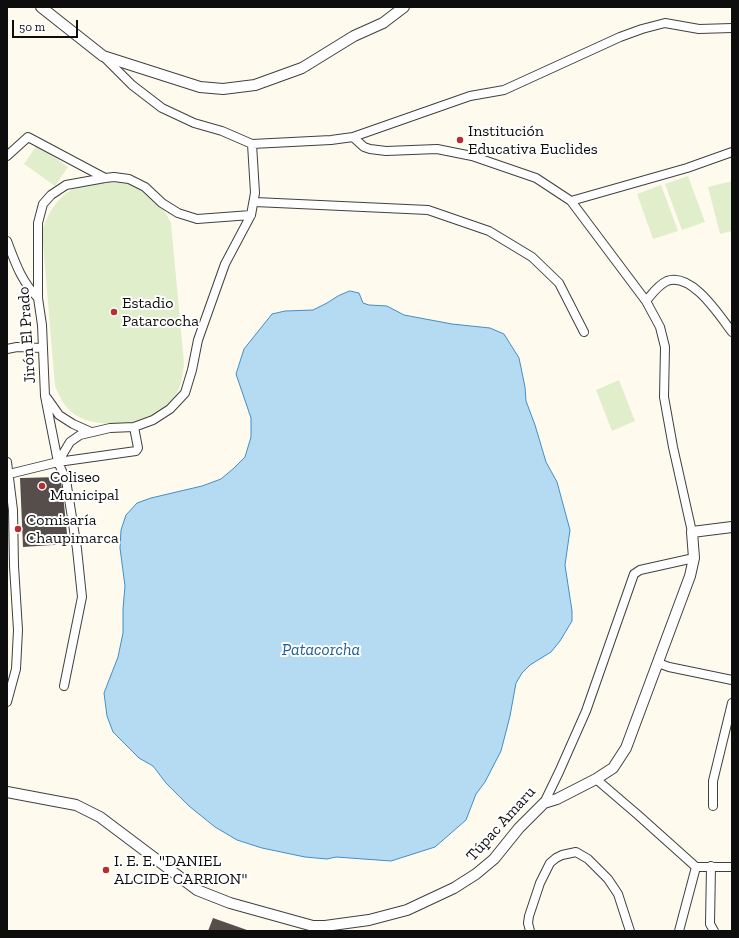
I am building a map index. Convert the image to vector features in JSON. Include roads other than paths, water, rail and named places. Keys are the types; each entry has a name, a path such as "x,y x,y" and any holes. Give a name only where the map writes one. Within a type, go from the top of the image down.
{"street":[{"path":"41,7 103,56 132,85 162,108 252,144 331,140 353,137 470,96 504,90 620,37 665,23 699,29 732,28"},
{"path":"103,56 200,87 223,89 255,85 302,68 354,36 383,23 404,7"},
{"path":"7,156 28,137 105,178"},
{"path":"353,137 364,147 370,149 437,149 472,156 536,178 571,201 646,301 660,327 665,347 664,397 673,447 692,532 694,558 690,576 626,748 613,768 596,779 556,799 544,803"},
{"path":"58,462 70,442 80,435 110,428 134,426 153,420 170,409 185,393 192,370 198,340 225,264 251,215 255,202 252,144"},
{"path":"571,201 687,168 732,152"},
{"name":"Jirón El Prado","path":"64,686 82,597 77,549 66,480 58,462 46,396 42,348 42,325 38,298 38,223 42,204 51,195 66,186 114,177 129,179 145,187 162,203 178,213 197,219 251,215"},
{"path":"255,202 428,210 488,231 532,257 559,284 584,332"},
{"path":"7,241 20,276 29,290 38,298"},
{"path":"646,301 660,285 666,281 680,280 686,282 706,298 732,332"},
{"path":"7,349 17,347 42,348"},
{"path":"46,396 59,415 73,424 91,432"},
{"path":"9,474 58,462 136,451 138,448 134,426"},
{"path":"7,462 13,510 14,566 18,630 16,669 7,702"},
{"path":"692,532 732,528"},
{"name":"Túpac Amaru","path":"7,792 76,805 100,817 197,890 230,903 324,928 369,920 408,910 454,888 476,874 494,859 519,828 544,803 586,711 634,574 640,570 694,558"},
{"path":"658,663 669,667 732,680"},
{"path":"713,806 713,781 732,703"},
{"path":"596,779 696,867 732,867"},
{"path":"530,931 528,923 529,916 540,883 550,863 562,854 576,852 588,859 608,879 618,894 630,931"},
{"path":"711,866 710,924 714,931"},
{"path":"679,931 696,867"}],"water":[{"name":"Patacorcha","path":"350,291 359,293 363,303 369,305 387,306 404,315 452,324 490,328 504,334 519,358 525,387 526,401 546,462 557,482 570,530 565,565 572,611 572,621 560,641 551,652 530,665 522,673 516,683 510,716 501,751 485,782 476,794 466,820 435,847 391,861 336,857 327,859 305,857 262,848 237,840 215,827 189,806 166,783 153,766 139,758 113,732 107,716 104,693 118,657 123,633 125,586 120,548 121,530 126,515 137,503 151,498 202,486 221,479 245,457 251,437 251,418 236,374 244,349 272,314 285,311 313,310"}],"place":[{"name":"Institución Educativa Euclides","path":"460,140"},
{"name":"Estadio Patarcocha","path":"114,312"},
{"name":"Coliseo Municipal","path":"42,486"},
{"name":"Comisaría Chaupimarca","path":"18,529"},
{"name":"I. E. E. \"DANIEL ALCIDE CARRION\"","path":"106,870"}]}
